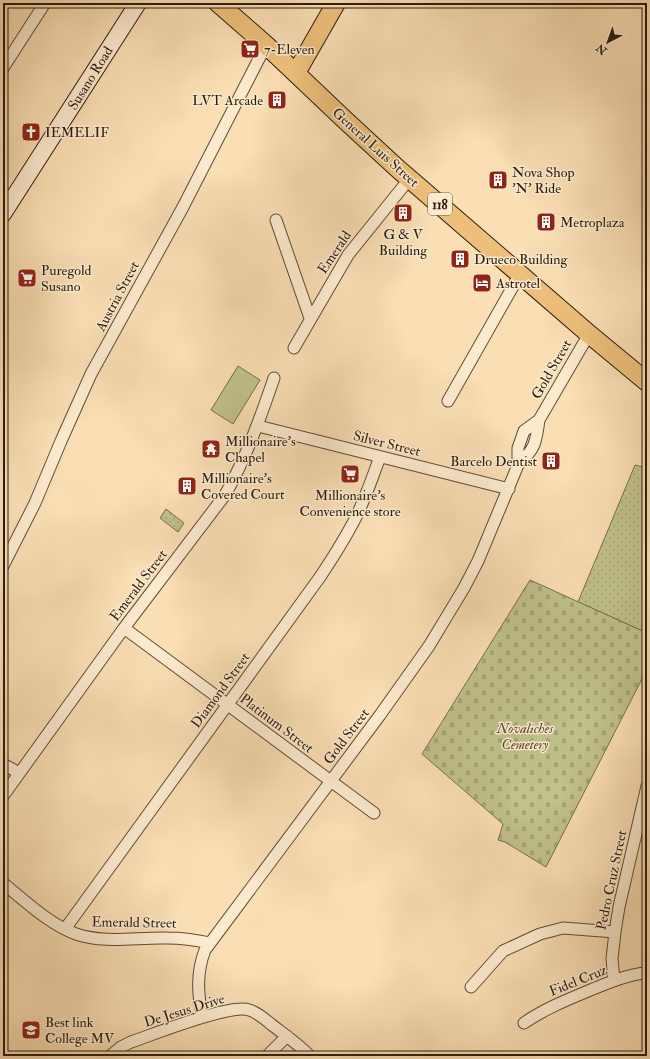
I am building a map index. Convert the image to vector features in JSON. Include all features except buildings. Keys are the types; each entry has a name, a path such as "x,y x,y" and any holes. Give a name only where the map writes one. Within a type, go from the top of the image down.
{"main road":[{"name":"Susano Road","path":"3,214 138,3"},
{"name":"General Luis Street","path":"218,3 266,44 345,120 410,178 589,334 647,382"},
{"path":"296,73 336,3"}],"street":[{"path":"3,68 45,3"},
{"name":"Austria Street","path":"3,566 35,502 60,441 91,374 183,207 266,44"},
{"name":"Emerald","path":"294,348 310,318 348,255 410,178"},
{"path":"276,220 310,318"},
{"path":"448,401 520,274"},
{"name":"Gold Street","path":"202,1018 198,990 198,977 201,959 210,943 412,671 448,615 478,561 509,489 518,465 518,448 524,432 539,420 589,334"},
{"name":"Emerald Street","path":"3,796 124,628 225,495 258,426 274,378"},
{"name":"Silver Street","path":"258,426 509,489"},
{"name":"Diamond Street","path":"65,929 320,577 355,520 380,457"},
{"name":"Platinum Street","path":"124,628 374,813"},
{"path":"3,764 20,773"},
{"name":"Pedro Cruz Street","path":"614,980 612,959 619,907 647,786"},
{"name":"Emerald Street","path":"3,883 30,905 65,929 87,937 100,939 183,938 210,943"},
{"path":"471,987 502,951 540,934 563,928 615,932"},
{"name":"Fidel Cruz","path":"524,1023 554,1005 614,980 647,973"},
{"name":"De Jesus Drive","path":"110,1056 121,1047 131,1042 202,1018 240,1008 248,1009 256,1013 287,1036 310,1056"},
{"path":"267,1056 287,1036"}],"green space":[{"path":"238,366 260,380 233,424 211,410"},
{"path":"635,465 647,468 647,633 578,602"},
{"path":"166,509 184,523 178,532 160,518"},
{"name":"Novaliches Cemetery","path":"530,580 647,633 647,669 546,867 505,842 498,840 503,824 422,754"}],"place":[{"name":"7-Eleven","path":"250,49"},
{"name":"LVT Arcade","path":"277,100"},
{"name":"IEMELIF","path":"31,132"},
{"name":"Nova Shop 'N' Ride","path":"498,180"},
{"name":"G & V Building","path":"403,213"},
{"name":"Metroplaza","path":"546,222"},
{"name":"Drueco Building","path":"460,259"},
{"name":"Puregold Susano","path":"27,278"},
{"name":"Astrotel","path":"482,283"},
{"name":"Millionaire's Chapel","path":"211,449"},
{"name":"Barcelo Dentist","path":"551,461"},
{"name":"Millionaire's Convenience store","path":"350,474"},
{"name":"Millionaire's Covered Court","path":"187,486"},
{"name":"Best link College MV","path":"31,1030"}]}
